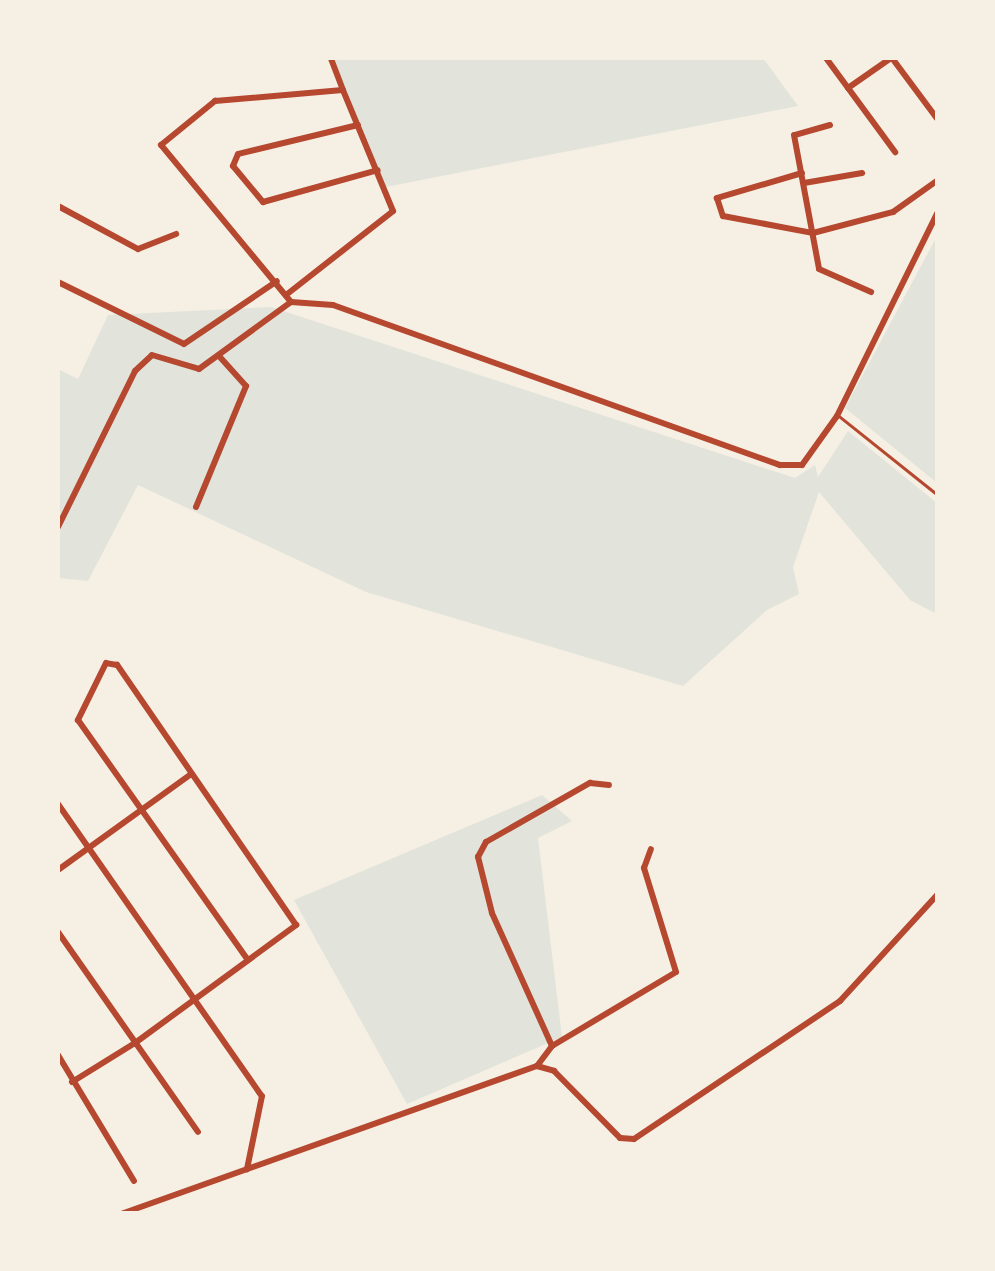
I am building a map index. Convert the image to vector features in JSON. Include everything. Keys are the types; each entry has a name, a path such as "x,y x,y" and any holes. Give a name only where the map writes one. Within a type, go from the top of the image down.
{"street":[{"path":"58,528 135,370 152,355 199,368 220,357 391,214 378,170 331,58"},
{"path":"826,58 895,152"},
{"path":"848,88 892,58 938,120"},
{"path":"343,90 216,101 161,145 289,299 332,305 790,468 814,455 838,416 938,212"},
{"path":"830,124 794,135 819,269 872,292"},
{"path":"358,125 238,154 232,166 263,202 378,170"},
{"path":"802,173 716,198 723,216 813,233 893,212 938,180"},
{"path":"804,183 862,173"},
{"path":"58,206 138,249 176,234"},
{"path":"58,282 184,344 277,282"},
{"path":"196,507 246,386 220,357"},
{"path":"72,1082 135,1043 296,926 117,666 106,663 78,720 248,960"},
{"path":"58,870 191,774"},
{"path":"552,1046 492,913 478,857 486,842 590,783 608,785"},
{"path":"58,804 262,1096 247,1169"},
{"path":"121,1214 537,1066 552,1046 676,972 644,868 651,848"},
{"path":"537,1066 554,1071 620,1138 634,1139 840,1001 938,894"},
{"path":"58,932 198,1132"},
{"path":"58,1054 134,1180"}],"lane":[{"path":"838,416 938,495"}],"shaded area":[{"path":"331,58 763,58 798,106 386,187"},
{"path":"937,236 938,483 845,408"},
{"path":"271,307 795,478 815,465 818,477 848,431 937,503 937,614 910,600 819,492 793,567 799,594 767,610 683,686 366,592 138,485 88,581 58,578 58,369 78,379 108,315"},
{"path":"542,795 572,821 538,838 562,1037 407,1104 294,900"}]}
